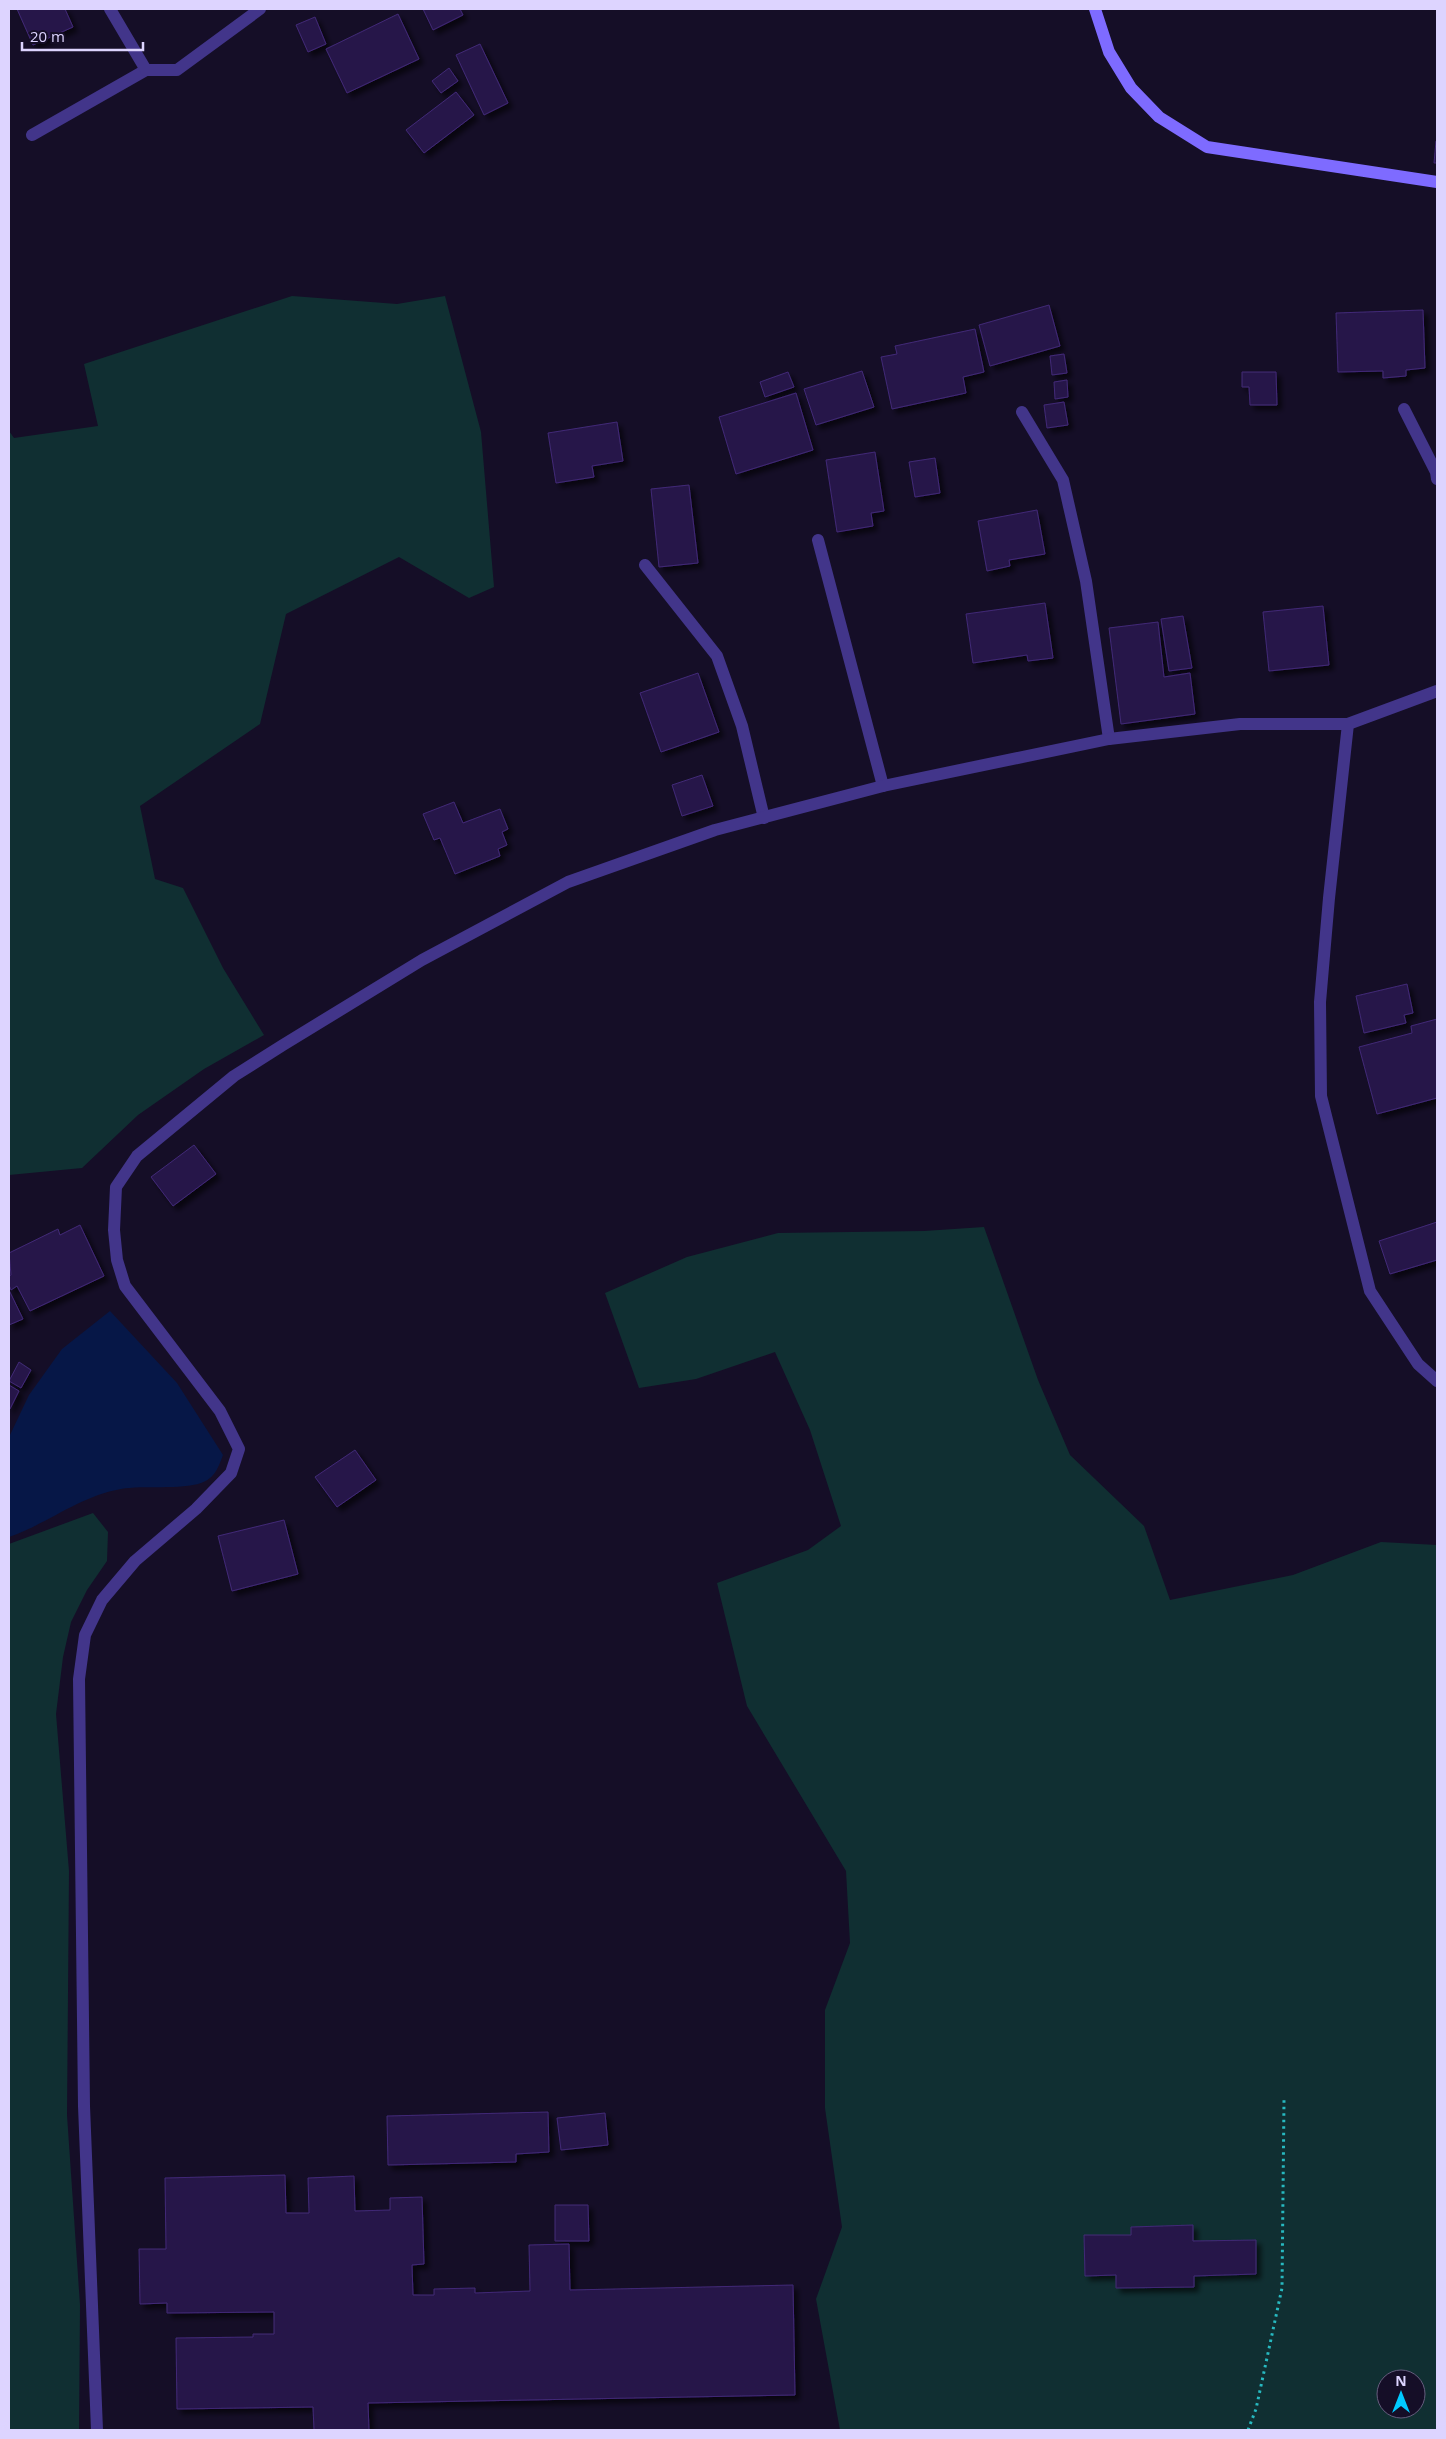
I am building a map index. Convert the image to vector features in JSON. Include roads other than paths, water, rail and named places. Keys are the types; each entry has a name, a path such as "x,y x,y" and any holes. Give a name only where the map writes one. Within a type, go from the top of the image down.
{"street":[{"path":"110,9 146,70"},
{"path":"32,135 146,70 177,70 260,9"},
{"path":"1095,9 1109,52 1131,88 1160,116 1207,147 1437,182"},
{"path":"1404,409 1437,474"},
{"path":"1022,412 1063,480 1086,581 1109,739"},
{"path":"818,540 883,786"},
{"path":"645,564 717,656 742,726 764,818"},
{"path":"97,2430 84,2106 79,1679 85,1635 102,1600 135,1560 196,1510 231,1473 240,1449 220,1411 125,1286 117,1260 114,1230 116,1187 137,1156 234,1076 422,960 568,882 715,830 883,786 1109,739 1240,724 1348,724 1437,691"},
{"path":"1348,724 1320,1002 1321,1096 1370,1290 1418,1364 1437,1381"}],"water":[{"path":"110,1311 177,1383 223,1455 219,1464 213,1475 201,1483 183,1486 130,1488 106,1493 78,1504 9,1537 10,1435 29,1395 62,1349"}]}
